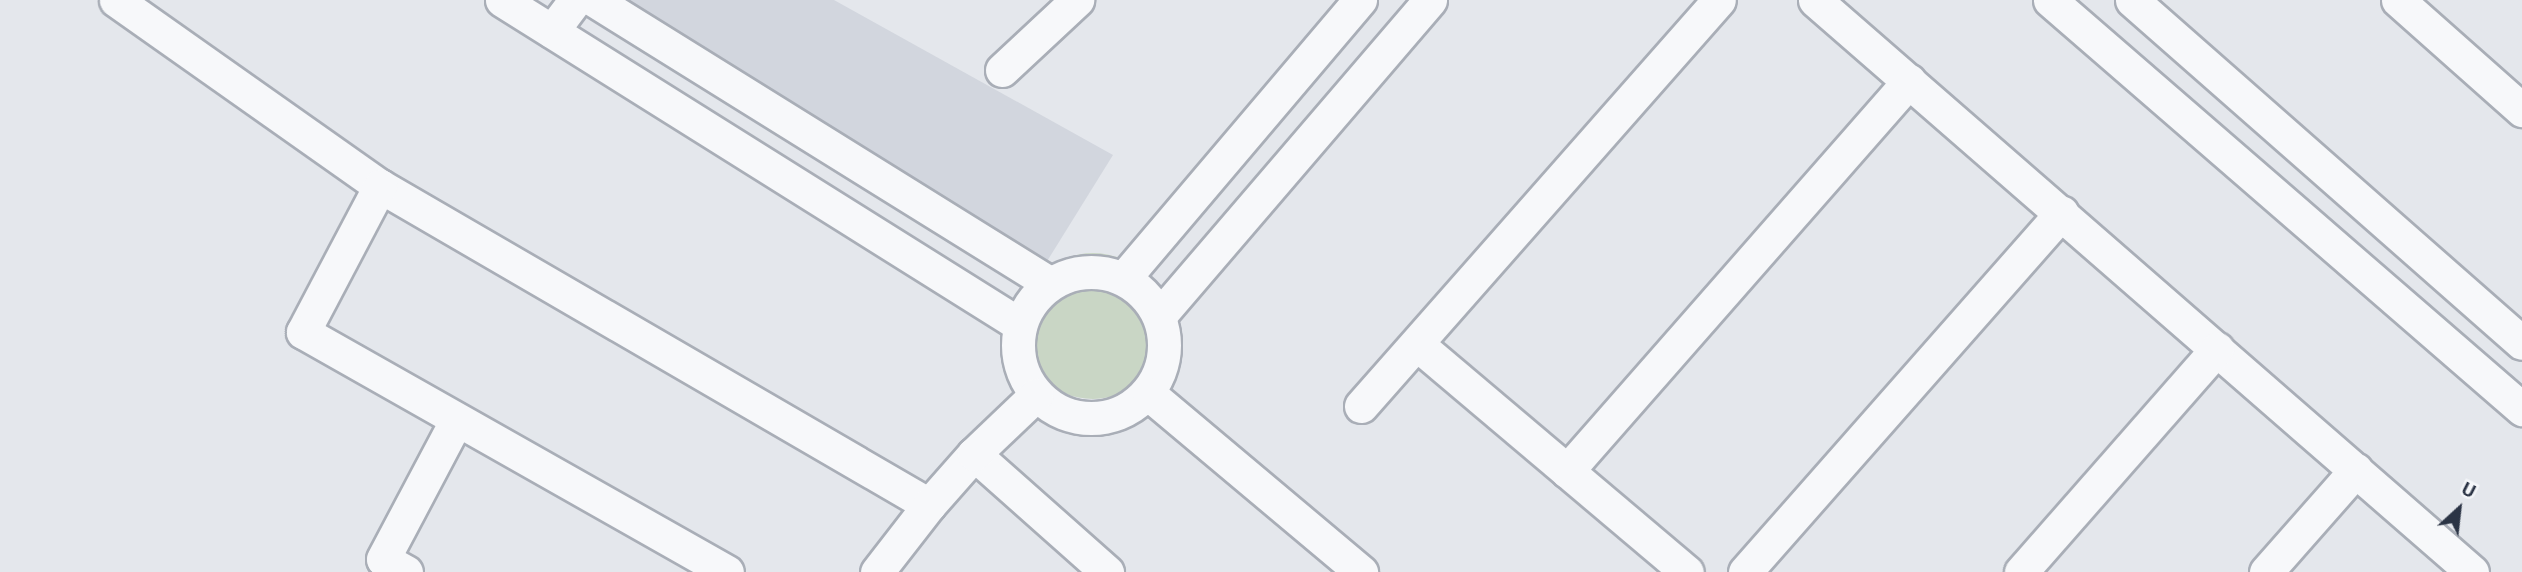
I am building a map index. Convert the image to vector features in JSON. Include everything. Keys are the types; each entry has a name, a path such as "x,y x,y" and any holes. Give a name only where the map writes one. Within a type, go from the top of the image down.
{"street":[{"path":"116,0 380,186 929,505"},
{"path":"502,0 1019,324"},
{"path":"552,31 575,0"},
{"path":"594,0 1049,283"},
{"path":"1124,278 1360,0"},
{"path":"1160,314 1430,0"},
{"path":"1362,406 1719,0"},
{"path":"1815,0 2472,572"},
{"path":"2050,0 2522,409"},
{"path":"2132,0 2522,343"},
{"path":"2398,0 2519,101"},
{"path":"1002,69 1066,3"},
{"path":"1567,471 1909,81"},
{"path":"380,186 303,332 727,572"},
{"path":"1745,572 2062,213"},
{"path":"1086,270 1124,278 1160,314 1166,356 1149,394 1114,417 1072,418 1036,395 1018,362 1019,324 1030,301 1049,283 1086,270"},
{"path":"1417,344 1687,572"},
{"path":"2021,572 2217,349"},
{"path":"1149,394 1361,572"},
{"path":"877,572 929,505 974,454 1036,395"},
{"path":"406,572 383,559 456,421"},
{"path":"974,454 1107,572"},
{"path":"2266,572 2356,470"}],"shaded area":[{"path":"567,0 834,0 1113,155 1036,279"}],"green space":[{"path":"1093,253 1121,259 1145,274 1160,298 1166,326 1160,354 1145,378 1121,393 1093,399 1065,393 1041,378 1026,354 1020,326 1026,298 1041,274 1065,259"}]}
